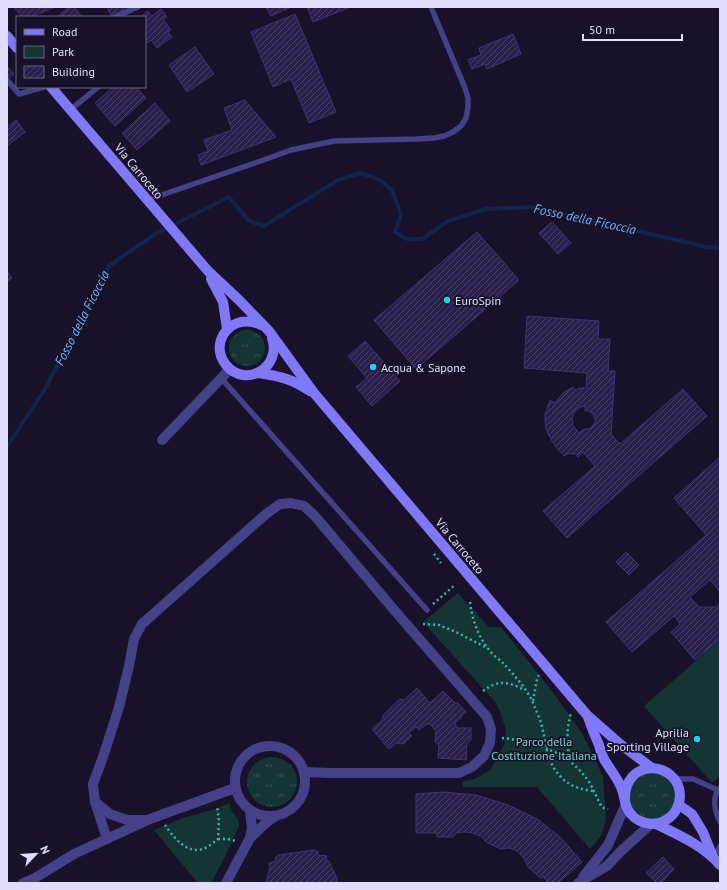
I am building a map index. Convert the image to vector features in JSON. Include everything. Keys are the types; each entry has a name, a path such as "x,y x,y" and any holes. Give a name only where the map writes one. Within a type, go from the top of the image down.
{"street":[{"path":"7,36 16,47"},
{"name":"Via Carroceto","path":"52,88 208,272 239,300 265,327 314,393 587,715 620,744 652,768 662,770 674,779"},
{"name":"Via Carroceto","path":"208,272 223,302 227,329 221,338 220,348 222,359 230,369 243,375 253,375 258,373 287,378 314,393"},
{"path":"227,329 235,323 246,321 256,322 265,327"},
{"path":"258,373 266,368 273,357 274,348 272,336"},
{"path":"162,440 230,369"},
{"path":"107,839 95,802 92,784 103,757 118,706 129,666 134,639 142,624 266,514 280,504 291,502 304,506 314,515 487,717 491,729 490,743 484,756 472,768 459,773 305,772"},
{"name":"Via Carroceto","path":"587,715 604,758 621,785 628,810 634,817 640,821 654,824 695,844 717,862"},
{"path":"268,746 280,747 291,753 300,761 305,772 306,784 303,795 297,805 287,813 276,816 267,817 250,811 238,796 235,788 235,776 239,764 247,755 257,748 268,746"},
{"path":"579,882 608,845 625,802 624,794 626,786 632,776 641,770 652,768"},
{"path":"579,882 607,866 621,851 654,824 662,822 672,816 679,805 680,796 678,784 674,779"},
{"path":"23,883 35,878 74,854 150,819 235,788"},
{"path":"95,802 110,814 127,820 150,819"},
{"path":"679,805 692,814 703,832 717,862"},
{"path":"226,883 250,838 252,828 250,811"},
{"path":"250,838 268,821 276,816"}],"lane":[{"path":"117,16 138,7"},
{"path":"147,200 291,150 334,140 434,138 453,132 461,126 466,118 468,98 431,7"},
{"path":"7,80 19,94 40,88"},
{"path":"70,110 97,88"},
{"path":"221,378 427,610"},
{"path":"674,779 693,780 719,789 714,802 716,814 720,822"},
{"path":"717,862 720,846"}],"path":[{"path":"427,610 455,585"},
{"path":"470,602 471,614 477,631 487,648"},
{"path":"423,624 439,625 458,633 487,648 505,665 533,701 542,724 546,748 552,764 561,778 580,789 594,791"},
{"path":"533,701 540,672"},
{"path":"483,691 492,685 509,683 526,692"},
{"path":"570,762 567,735 571,714"},
{"path":"502,738 530,742 560,754 588,781 602,807 608,809"},
{"path":"217,804 219,821 218,839"},
{"path":"164,824 185,847 194,850 205,848 218,839 236,841"}],"green space":[{"path":"251,330 260,335 264,341 264,355 260,361 251,366 243,366 234,361 230,355 229,344 234,335 240,331"},
{"name":"Parco della Costituzione Italiana","path":"458,593 489,627 501,627 555,695 583,735 603,777 606,820 601,836 590,849 537,787 463,787 462,782 477,778 490,770 504,745 506,730 496,703 423,622"},
{"name":"Aprilia Sporting Village","path":"720,640 720,776 712,783 644,706"},
{"path":"267,757 277,757 290,764 297,777 297,787 290,800 277,807 267,807 258,803 251,796 247,787 247,777 251,768 258,761"},
{"path":"652,768 678,784 672,816 640,821 624,793 626,785"},
{"path":"229,803 232,811 238,819 239,826 211,883 198,883 154,830 183,818 219,808"}],"building":[{"path":"14,7 55,7 33,16 21,16"},
{"path":"69,7 74,7 81,16 58,16"},
{"path":"107,7 132,7 111,16"},
{"path":"266,7 291,7 271,16"},
{"path":"307,7 351,7 313,22"},
{"path":"161,9 167,17 163,19 171,30 168,32 172,37 157,48 151,40 147,43 146,42 146,16 141,16 148,11 152,16"},
{"path":"295,14 336,112 309,123 291,79 273,87 251,32"},
{"path":"513,34 521,54 487,69 485,64 472,69 468,60 481,55 479,48"},
{"path":"195,47 214,74 187,92 169,65"},
{"path":"7,66 14,74 7,80"},
{"path":"112,88 137,88 146,98 115,126 95,103"},
{"path":"245,100 276,137 201,165 198,155 208,151 204,140 232,130 224,108"},
{"path":"155,103 170,121 137,150 122,133"},
{"path":"16,120 25,132 7,146 7,127"},
{"path":"552,222 571,243 558,254 539,233"},
{"name":"EuroSpin","path":"477,232 519,280 416,369 374,320"},
{"path":"7,271 12,278 7,282"},
{"path":"527,316 599,321 598,339 610,339 608,371 615,371 611,434 620,444 683,389 707,416 567,538 543,511 595,466 583,452 578,457 575,453 573,455 572,453 569,453 564,456 549,436 546,429 545,414 550,400 555,403 563,393 573,387 575,390 586,388 587,373 524,368","holes":["585,406 585,411 593,414 595,422 592,427 589,429 584,429 579,433 573,425 572,418 575,411 581,407"]},
{"name":"Acqua & Sapone","path":"365,341 400,381 372,406 356,387 367,378 348,356"},
{"path":"720,457 720,592 710,580 690,597 699,607 716,607 720,603 720,639 695,660 671,632 680,624 674,616 632,652 606,622 706,535 674,498"},
{"path":"626,552 639,565 629,575 616,562"},
{"path":"417,688 430,703 443,691 454,702 458,703 466,712 455,723 457,728 471,728 471,740 467,744 466,760 438,758 439,745 435,742 436,731 430,724 427,724 419,730 416,727 409,733 412,736 403,744 396,743 389,749 372,729 383,719 383,715 400,699 404,700"},
{"path":"443,792 476,795 508,805 539,820 561,838 582,862 558,883 549,883 529,868 521,855 515,850 509,848 501,849 486,842 482,837 473,833 464,832 457,833 452,837 437,837 437,833 416,833 416,794"},
{"path":"314,850 318,852 319,856 326,855 327,861 329,861 337,878 337,883 266,883 270,869 269,863 276,861 275,858 279,855"},
{"path":"663,857 674,869 661,883 657,883 646,873"}],"waterway":[{"name":"Fosso della Ficoccia","path":"7,447 45,389 109,266 155,234 229,197 249,221 264,226 338,180 361,173 380,180 392,190 401,214 395,232 407,239 422,239 448,221 486,209 532,207 707,247 720,248"}],"place":[{"name":"EuroSpin","path":"447,300"},
{"name":"Acqua & Sapone","path":"373,367"},
{"name":"Aprilia Sporting Village","path":"697,739"}]}
